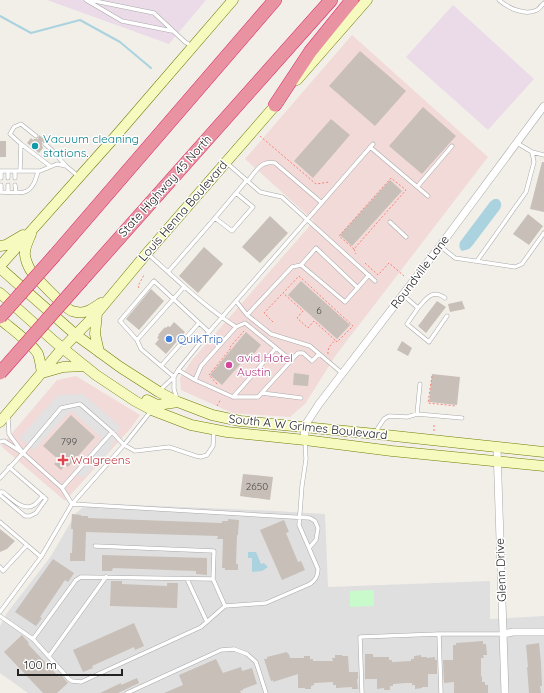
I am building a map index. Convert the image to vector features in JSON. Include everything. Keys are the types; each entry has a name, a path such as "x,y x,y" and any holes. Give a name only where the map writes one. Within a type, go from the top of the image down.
{"highway":[{"path":"0,318 275,0"},
{"name":"State Highway 45 North","path":"0,373 331,0"},
{"path":"275,105 310,52 352,0"}],"main road":[{"path":"0,267 7,257 79,177 233,0"},
{"name":"Louis Henna Boulevard","path":"0,422 63,348 97,313 147,253 367,0"},
{"path":"0,246 6,245 32,230"},
{"path":"32,230 24,252 32,272 70,311 88,311 109,298"},
{"name":"South A W Grimes Boulevard","path":"0,267 76,335 120,367 159,392 178,402 212,416 240,421 304,428 544,452"},
{"name":"South A W Grimes Boulevard","path":"0,293 96,375 135,401 152,410 191,425 214,430 392,451 544,466"},
{"path":"97,313 94,334 99,352"},
{"path":"0,318 37,353 42,373 63,367 84,366"},
{"path":"121,392 132,392 157,405 178,402"}],"street":[{"name":"Roundville Lane","path":"304,428 319,404 440,246 544,106"},
{"path":"304,428 305,440"},
{"name":"Glenn Drive","path":"497,448 505,693"},
{"path":"503,634 513,632 544,632"}],"lane":[{"path":"86,0 122,21 173,31"},
{"path":"90,0 154,13 185,42 193,46"},
{"path":"499,0 515,10 526,12 537,10 544,4"},
{"path":"36,136 21,124 14,127 10,134 50,166"},
{"path":"517,143 532,152 544,155"},
{"path":"15,178 18,171 21,144"},
{"path":"45,144 79,177"},
{"path":"159,392 174,377 209,332 371,146 428,196"},
{"path":"418,187 452,146"},
{"path":"477,261 526,192 534,162 532,152"},
{"path":"168,272 236,193 263,164 269,161 275,163 322,203"},
{"path":"226,162 260,192 282,197 375,281"},
{"path":"1,178 0,171 40,171 57,164 66,166"},
{"path":"8,171 8,178"},
{"path":"1,185 0,192 24,192 32,186 36,180 38,171"},
{"path":"8,185 8,192"},
{"path":"16,185 16,192"},
{"path":"215,218 232,231 253,207 236,193"},
{"path":"390,222 406,237"},
{"path":"440,246 455,258 515,267 522,264 544,233"},
{"path":"247,315 292,267 301,265 316,248 358,288"},
{"path":"147,253 184,287 222,318 236,327"},
{"path":"301,265 345,302 368,275"},
{"path":"178,402 174,389 174,377 141,349 137,340 120,320 154,281 209,332"},
{"path":"137,340 184,287"},
{"path":"445,298 443,296 433,294 429,296 418,308 407,324 428,342 447,316"},
{"path":"403,295 418,308"},
{"path":"236,301 247,315 270,334 310,346 343,374"},
{"path":"161,366 199,323"},
{"path":"195,380 201,366 236,327 245,323 291,360"},
{"path":"233,397 276,348"},
{"path":"178,370 195,380 233,397 258,397 298,353 303,353 312,361 319,354"},
{"path":"417,414 420,384"},
{"path":"262,393 301,398"},
{"path":"0,478 61,408 80,404 112,432 124,445 135,450 169,447 196,456 201,456 207,454 213,446 214,430"},
{"path":"0,612 41,557 72,504 124,445 152,410"},
{"path":"7,413 9,434 23,453"},
{"path":"376,434 384,419 389,416 407,417 417,414 462,418"},
{"path":"62,488 112,432"},
{"path":"0,616 33,639 72,681 81,682 201,628 225,606 266,603 310,584 315,580 318,574 318,569 299,525 306,459 305,440"},
{"path":"0,442 4,441 23,453 62,488 72,504"},
{"path":"0,495 25,516 30,516 36,513 46,499 9,467"},
{"path":"0,492 3,492 21,506 28,507 35,504 42,496"},
{"path":"72,504 310,518 315,521 318,528 316,540 309,548"},
{"path":"0,522 41,557"},
{"path":"0,567 3,571 27,545"},
{"path":"96,546 214,551 213,580 225,606"},
{"path":"33,639 76,580 81,577 213,580"},
{"path":"49,656 106,577"},
{"path":"188,579 207,622"},
{"path":"438,634 441,693"},
{"path":"362,693 360,637 438,634 503,634"},
{"path":"127,693 221,650 234,650 247,654 256,662 266,693"}],"path":[{"path":"259,136 316,184 329,182"},
{"path":"354,249 406,190 391,178 339,236 354,249 356,254"},
{"path":"365,263 378,275 389,263 404,276"},
{"path":"139,288 138,286 144,275 143,274"},
{"path":"273,322 264,314 298,276 353,326 337,342 314,321 308,328 298,318 303,311 283,293"},
{"path":"217,384 208,375 244,331"},
{"path":"330,356 328,350 335,340"},
{"path":"432,376 428,403 456,406"},
{"path":"216,408 222,398"},
{"path":"434,425 434,434"}],"shaded area":[{"path":"47,0 206,0 169,44"},
{"path":"453,5 534,79 488,130 406,57"},
{"path":"352,35 488,157 336,355 305,404 290,417 232,413 181,390 180,378 192,360 314,221 245,159"},
{"path":"76,376 140,415 131,428 65,501 1,446 57,380"},
{"path":"83,394 120,426 109,452 84,477 71,474 102,438 71,410 34,450 20,438 58,395"},
{"path":"88,503 325,514 328,587 490,581 490,619 544,616 544,693 28,693 0,673 0,626 7,613 51,556 76,513"}],"green space":[{"path":"374,590 374,606 350,607 350,591"}],"water":[{"path":"494,199 498,199 501,203 500,209 472,246 469,249 462,251 460,249 460,242 490,202"},
{"path":"248,552 256,552 261,564 264,563 268,567 262,571 252,572 252,558 248,558"}],"building":[{"path":"360,51 406,91 375,126 329,86"},
{"path":"423,107 456,136 422,174 389,146"},
{"path":"331,119 350,135 313,178 294,161"},
{"name":"Vacuum cleaning stations.","path":"39,135 48,142 42,142 43,148 39,153 27,143 31,138 33,140 38,139"},
{"path":"0,141 6,141 6,157 0,157"},
{"path":"542,162 544,162 544,212 530,209"},
{"path":"390,180 402,191 352,246 340,235"},
{"path":"528,214 543,226 529,245 513,234"},
{"path":"270,216 288,233 260,263 242,247"},
{"path":"204,247 223,264 198,293 179,276"},
{"path":"301,281 350,325 337,339 288,295"},
{"name":"QuikTrip","path":"151,289 164,301 139,330 126,319"},
{"path":"437,301 446,307 426,333 418,326"},
{"path":"462,301 465,309 450,312 448,304"},
{"name":"QuikTrip","path":"174,322 185,332 166,354 155,344 159,339 157,338 158,335 165,327 170,327"},
{"name":"avid Hotel Austin","path":"246,332 261,345 253,355 250,353 222,385 210,375"},
{"path":"402,341 412,348 408,356 397,350"},
{"path":"294,373 309,375 308,386 293,385"},
{"path":"432,374 460,377 457,405 429,402"},
{"name":"Walgreens","path":"71,415 95,437 68,467 65,465 61,470 54,464 59,460 43,446"},
{"path":"243,474 273,477 270,500 240,496"},
{"path":"72,514 88,516 88,518 222,523 222,521 228,521 228,519 239,520 236,564 238,564 238,570 225,570 225,568 222,568 223,539 217,539 218,536 86,532 85,561 70,561 70,553 72,553"},
{"path":"284,520 289,532 286,533 298,562 301,561 305,570 282,580 260,530"},
{"path":"0,529 15,541 7,549 0,552"},
{"path":"102,555 207,558 207,575 196,574 196,571 113,568 112,571 102,571"},
{"path":"53,559 74,573 68,582 65,580 40,617 42,618 36,626 15,612"},
{"path":"111,581 122,581 122,584 167,586 167,583 178,583 177,608 110,606"},
{"path":"134,623 144,646 135,650 134,647 92,666 93,668 83,672 73,650"},
{"path":"22,635 29,643 28,644 59,677 61,675 68,683 57,693 43,693 4,652"},
{"path":"483,641 483,644 486,644 487,655 483,655 484,658 481,658 481,677 482,676 482,682 485,682 485,685 488,685 488,693 454,693 454,682 444,683 443,660 453,660 453,645 456,645 456,643"},
{"path":"539,643 542,686 540,686 541,693 529,693 526,645"},
{"path":"287,652 290,658 304,658 304,656 310,656 310,659 313,659 313,661 333,661 332,658 335,658 335,655 348,656 349,672 358,672 358,689 352,689 352,687 336,688 336,685 333,685 333,682 314,683 314,685 311,686 311,689 298,688 298,674 273,682 273,680 271,681 264,659"},
{"path":"365,654 373,654 373,657 389,657 389,660 392,660 392,662 411,661 411,659 414,659 414,656 421,655 421,657 427,658 435,657 435,660 437,660 437,674 428,674 428,687 415,689 415,685 412,685 412,683 406,683 393,684 393,686 390,686 390,690 384,690 384,688 377,689 377,679 365,679"},
{"path":"216,659 223,673 241,667 242,671 252,668 257,684 243,689 240,691 241,693 164,693 183,685 179,675"},
{"path":"137,678 139,683 118,693 100,693 121,683 121,685"}],"waterway":[{"path":"0,16 31,33 80,20 120,42 151,68"}],"place":[{"name":"Vacuum cleaning stations.","path":"35,146"},
{"name":"QuikTrip","path":"169,339"},
{"name":"avid Hotel Austin","path":"229,365"},
{"name":"Walgreens","path":"63,460"}]}
